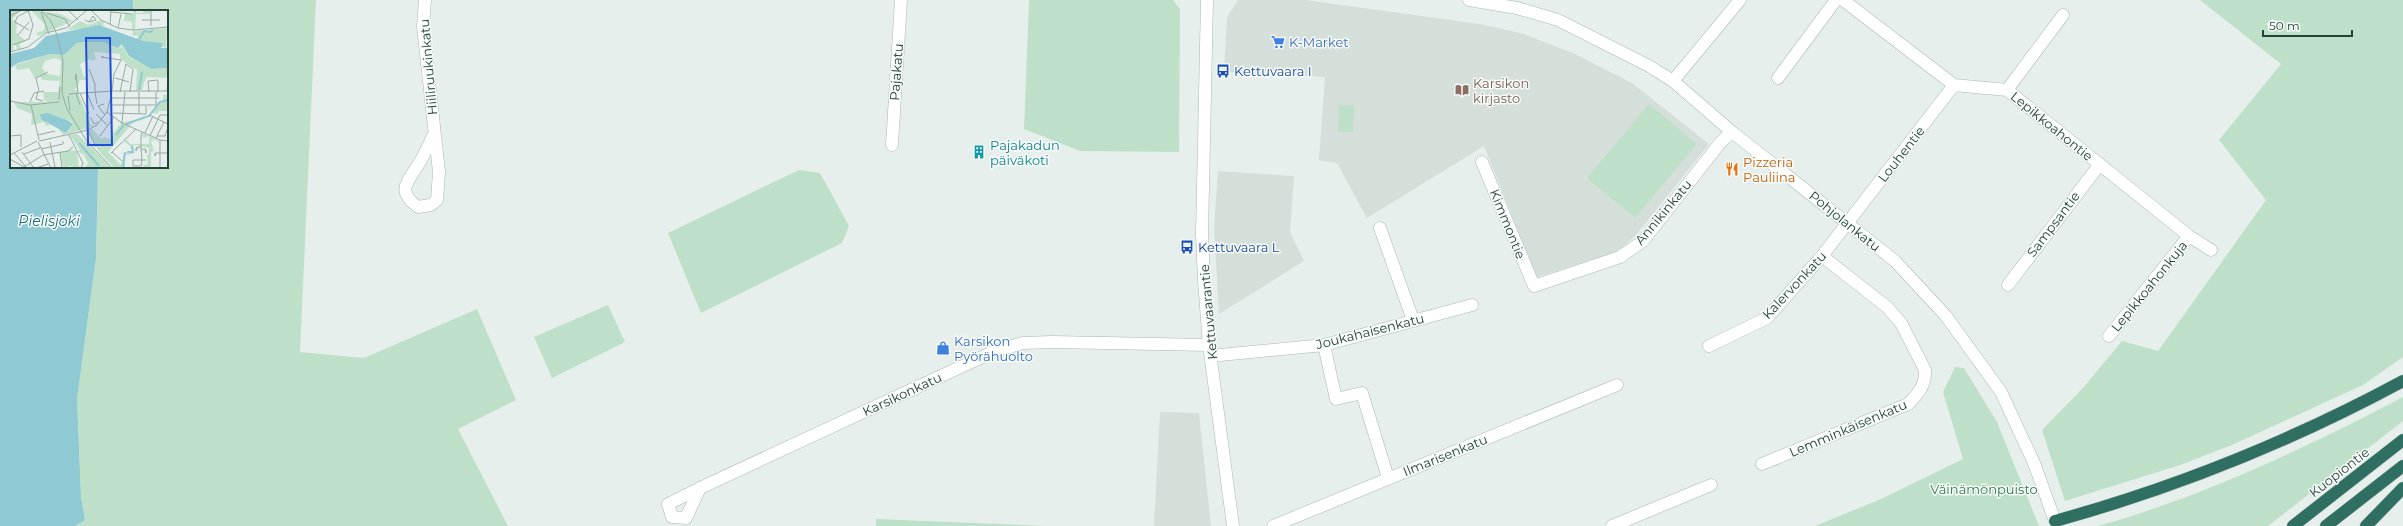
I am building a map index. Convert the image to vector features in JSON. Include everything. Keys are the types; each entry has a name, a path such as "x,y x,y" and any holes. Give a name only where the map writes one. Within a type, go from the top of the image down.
{"highway":[{"path":"2055,521 2129,500 2240,460 2317,425 2403,381"},
{"name":"Kuopiontie","path":"2293,526 2403,440"},
{"path":"2326,526 2403,466"},
{"path":"2366,526 2403,488"}],"street":[{"name":"Hiiliruukinkatu","path":"425,0 423,26 438,172 438,200 431,205 418,207 409,200 405,191 407,179 418,166 434,134"},
{"name":"Pajakatu","path":"892,145 901,0"},
{"name":"Kettuvaarantie","path":"1207,0 1202,234 1209,345 1233,526"},
{"name":"Pohjolankatu","path":"1469,0 1517,4 1558,20 1649,66 1673,82 1732,132 1894,261 1946,316 1982,363 2001,392 2013,415 2034,464 2055,521"},
{"path":"1673,82 1740,0"},
{"path":"1778,78 1836,0"},
{"path":"1843,0 1954,85"},
{"path":"2007,90 2063,15"},
{"name":"Lepikkoahontie","path":"1954,85 2007,90 2189,236 2211,250"},
{"name":"Louhentie","path":"1848,223 1954,85"},
{"name":"Annikinkatu","path":"1534,286 1620,257 1642,241 1720,143 1732,132"},
{"name":"Kimmontie","path":"1482,162 1534,286"},
{"name":"Sampsantie","path":"2008,285 2090,174 2100,164"},
{"name":"Kalervonkatu","path":"1709,346 1767,318 1822,256 1848,223"},
{"path":"1380,228 1414,320"},
{"name":"Lepikkoahonkuja","path":"2109,336 2189,236"},
{"name":"Lemminkäisenkatu","path":"1762,464 1908,404 1919,392 1926,378 1925,370 1901,323 1887,307 1822,256"},
{"name":"Joukahaisenkatu","path":"1220,355 1324,345 1472,305"},
{"name":"Karsikonkatu","path":"700,488 995,351 1023,343 1052,342 1209,345"},
{"path":"1324,345 1336,399 1362,393 1388,478"},
{"name":"Ilmarisenkatu","path":"1273,526 1617,385"},
{"path":"1612,526 1711,485"}],"shaded area":[{"path":"1238,0 1305,0 1480,24 1524,34 1575,54 1632,83 1709,144 1636,235 1623,247 1613,253 1537,277 1484,146 1367,218 1337,163 1319,160 1325,77 1224,72 1227,17"},
{"path":"1218,171 1294,176 1290,232 1304,261 1219,314 1214,228"},
{"path":"1160,412 1199,413 1211,526 1154,526"}],"green space":[{"path":"133,0 316,0 300,352 364,358 477,309 516,400 458,429 508,526 75,526 85,520 81,497 77,399 96,258 98,168 168,168 168,10 133,10"},
{"path":"1029,0 1173,0 1180,9 1179,152 1080,151 1024,129"},
{"path":"2200,0 2403,0 2403,357 2363,385 2232,445 2180,465 2065,501 2042,430 2083,388 2122,341 2158,351 2266,200 2219,140 2281,64"},
{"path":"1649,104 1697,144 1635,218 1587,178"},
{"path":"1339,105 1354,105 1353,132 1338,132"},
{"path":"799,170 820,173 849,226 842,243 701,313 668,233"},
{"path":"608,305 625,342 552,378 534,337"},
{"name":"Väinämönpuisto","path":"1955,367 1964,368 1997,422 2039,526 1815,526 1881,499 1963,459 1943,392"},
{"path":"2403,397 2403,421 2268,526 2098,526 2177,500 2254,469 2292,452"},
{"path":"876,519 1047,526 876,526"}],"water":[{"name":"Pielisjoki","path":"0,0 133,0 133,10 10,10 10,168 98,168 96,258 77,399 81,497 85,520 75,526 0,526"}],"place":[{"name":"K-Market","path":"1278,42"},
{"name":"Kettuvaara I","path":"1223,71"},
{"name":"Karsikon kirjasto","path":"1462,90"},
{"name":"Pajakadun päiväkoti","path":"979,152"},
{"name":"Pizzeria Pauliina","path":"1732,169"},
{"name":"Kettuvaara L","path":"1187,247"},
{"name":"Karsikon Pyörähuolto","path":"943,348"}]}
